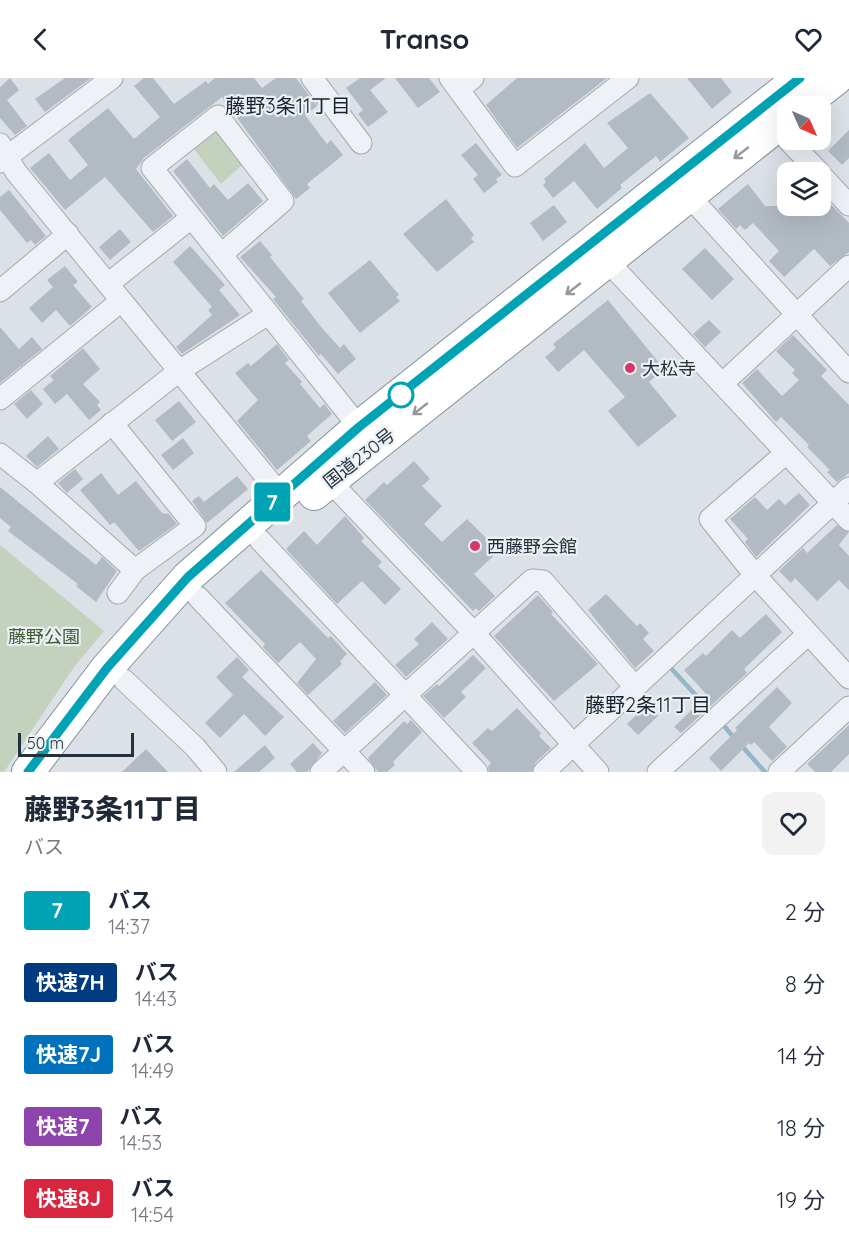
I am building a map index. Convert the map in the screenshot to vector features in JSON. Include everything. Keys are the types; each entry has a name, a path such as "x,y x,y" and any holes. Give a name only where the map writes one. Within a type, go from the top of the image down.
{"highway":[{"name":"国道230号","path":"792,96 800,78"},
{"path":"814,96 837,78"},
{"name":"国道230号","path":"28,772 107,668 188,577 280,494 322,472 681,187 777,128"},
{"name":"国道230号","path":"54,772 124,680 198,597 260,540 322,472 359,427 600,253"}],"street":[{"path":"112,78 2,154 280,494"},
{"path":"312,78 361,143"},
{"path":"461,82 515,166 628,78"},
{"path":"222,254 283,201 218,116 152,168 359,427"},
{"path":"800,150 811,162"},
{"path":"831,185 849,205"},
{"path":"681,187 849,372"},
{"path":"108,284 191,218"},
{"path":"0,291 68,234"},
{"path":"600,253 849,520"},
{"path":"722,384 849,266"},
{"path":"0,399 121,301"},
{"path":"37,483 178,371 268,314"},
{"path":"112,423 195,526 135,570 117,593"},
{"path":"786,453 710,519 807,635 849,678"},
{"path":"0,454 37,483 135,570"},
{"path":"322,472 473,632 598,772"},
{"path":"543,772 849,488"},
{"path":"260,540 477,772"},
{"path":"321,772 532,580 543,580 635,687"},
{"path":"198,597 364,772"},
{"path":"658,772 807,635"},
{"path":"124,680 195,747 216,772"},
{"path":"779,772 849,707"}],"green space":[{"path":"217,129 243,164 221,184 194,149"},
{"name":"藤野公園","path":"0,545 104,631 74,667 4,772 0,772"}],"building":[{"path":"10,78 19,90 7,100 27,126 15,135 0,118 0,87"},
{"path":"65,78 91,78 45,112 35,99"},
{"path":"144,78 153,78 174,104 206,81 208,84 215,78 254,78 262,88 276,78 296,78 317,106 305,115 327,144 331,140 343,155 307,184 310,188 296,199 222,97 144,158 136,169 173,216 153,232 105,177 65,210 30,168 49,153 70,180 88,165 68,140 108,108 134,139 160,117 134,86"},
{"path":"360,78 386,78 370,90 388,112 368,127 358,114 363,110 346,88"},
{"path":"395,78 429,78 440,92 418,108"},
{"path":"517,78 607,78 517,148 486,105"},
{"path":"687,78 721,78 732,92 712,109"},
{"path":"650,93 689,138 660,162 656,156 620,185 622,188 597,209 574,181 553,198 543,185 546,182 544,179 585,143 604,168 628,148 607,123"},
{"path":"849,130 849,158 842,165 828,151"},
{"path":"476,143 502,175 496,179 498,182 484,193 473,179 478,175 461,155"},
{"path":"187,159 210,188 214,184 228,200 248,183 263,201 223,236 173,171"},
{"path":"748,184 765,206 777,206 777,216 831,216 831,204 849,223 849,252 830,266 814,249 784,277 769,261 779,251 753,223 745,230 740,225 736,229 718,209"},
{"path":"9,190 46,236 35,245 31,240 27,243 0,210 0,197"},
{"path":"446,199 474,235 471,238 474,242 437,272 403,234"},
{"path":"554,205 567,222 543,241 530,223"},
{"path":"120,229 131,242 110,260 99,247"},
{"path":"260,241 304,299 301,301 322,328 340,348 344,344 356,359 338,374 321,354 319,356 273,299 276,297 240,257"},
{"path":"190,246 225,285 219,290 240,315 182,354 176,347 212,315 208,310 212,307 173,262"},
{"path":"705,248 734,279 712,300 682,269"},
{"path":"370,260 399,295 396,297 400,301 360,333 328,293"},
{"path":"65,266 78,282 73,285 92,307 70,326 56,310 42,323 29,308 53,287 47,280"},
{"path":"608,300 664,369 649,382 677,416 638,447 608,411 625,397 584,350 558,372 545,357 556,348 553,344"},
{"path":"709,320 721,332 705,347 693,334"},
{"path":"0,327 19,349 32,337 42,349 0,383"},
{"path":"793,335 827,370 821,376 849,405 849,473 837,482 827,472 830,470 807,447 809,445 781,417 776,422 742,383 757,369 782,396 799,380 792,373 795,370 776,351"},
{"path":"277,344 289,360 285,363 302,382 300,384 320,408 324,404 332,414 307,436 311,441 277,470 237,421 258,400 235,373 248,363 251,366"},
{"path":"83,348 100,369 83,384 100,402 97,405 101,410 89,420 67,394 55,404 43,389 54,380 50,376"},
{"path":"31,390 43,404 27,419 14,404"},
{"path":"179,401 196,422 172,441 155,420"},
{"path":"48,436 59,449 37,467 26,456"},
{"path":"183,438 194,453 173,470 161,455"},
{"path":"414,461 430,479 422,486 442,506 424,524 442,542 467,519 499,551 474,574 495,596 479,611 476,608 473,611 365,500 384,482 387,485"},
{"path":"75,469 83,479 67,493 58,483"},
{"path":"101,473 118,495 136,481 162,513 169,514 177,524 139,551 114,522 110,525 80,490"},
{"path":"237,476 248,489 207,523 192,501 199,496 204,502"},
{"path":"0,487 96,565 102,557 117,571 96,602 76,586 78,584 8,531 11,527 0,518"},
{"path":"799,493 810,505 756,557 745,542 748,539 730,519 755,497 767,510 779,499 785,505"},
{"path":"345,516 364,538 361,541 382,562 378,566 401,589 385,605 362,581 337,604 286,549 304,531 317,545"},
{"path":"837,525 849,532 839,545 849,556 849,590 839,580 817,601 795,578 791,583 779,571 803,548 807,553"},
{"path":"261,570 328,638 331,636 347,654 340,661 342,664 308,695 297,683 316,659 300,642 278,663 263,647 265,644 225,603"},
{"path":"606,594 637,626 640,623 649,633 643,639 654,651 635,668 588,610"},
{"path":"538,595 553,612 551,614 598,664 554,701 494,636"},
{"path":"766,614 782,632 744,669 747,673 681,733 674,727 707,695 684,670 703,653 706,656 732,630 740,638"},
{"path":"432,622 448,639 406,677 395,665 419,644 414,639"},
{"path":"473,655 486,668 461,692 466,697 444,718 423,696 437,684 439,686"},
{"path":"237,657 249,670 242,677 284,717 265,736 244,714 220,738 205,723 233,695 216,677"},
{"path":"375,682 387,695 345,733 333,721"},
{"path":"777,687 792,703 769,727 787,747 772,761 754,742 751,745 749,743 721,771 709,758 737,730 735,728"},
{"path":"647,705 658,716 638,735 627,724"},
{"path":"517,708 541,733 539,736 551,748 535,763 532,772 489,772 488,766 491,763 472,743 488,728 492,731"},
{"path":"411,720 422,732 393,762 395,765 387,772 378,772 368,758 404,721 407,724"},
{"path":"849,725 849,754 831,772 815,772 807,764"},
{"path":"313,743 322,753 307,772 297,772 290,764"},
{"path":"265,745 275,758 259,772 234,772"},
{"path":"146,749 168,772 122,772"}],"waterway":[{"path":"669,666 713,714"},
{"path":"725,727 735,739"},
{"path":"741,745 765,772"}],"bus line":[{"name":"7","path":"28,772 107,668 188,577 280,494 359,427 800,78"}],"place":[{"name":"大松寺","path":"630,368"},
{"name":"西藤野会館","path":"475,546"}],"district":[{"name":"藤野3条11丁目","path":"288,105"},
{"name":"藤野2条11丁目","path":"648,704"}]}
